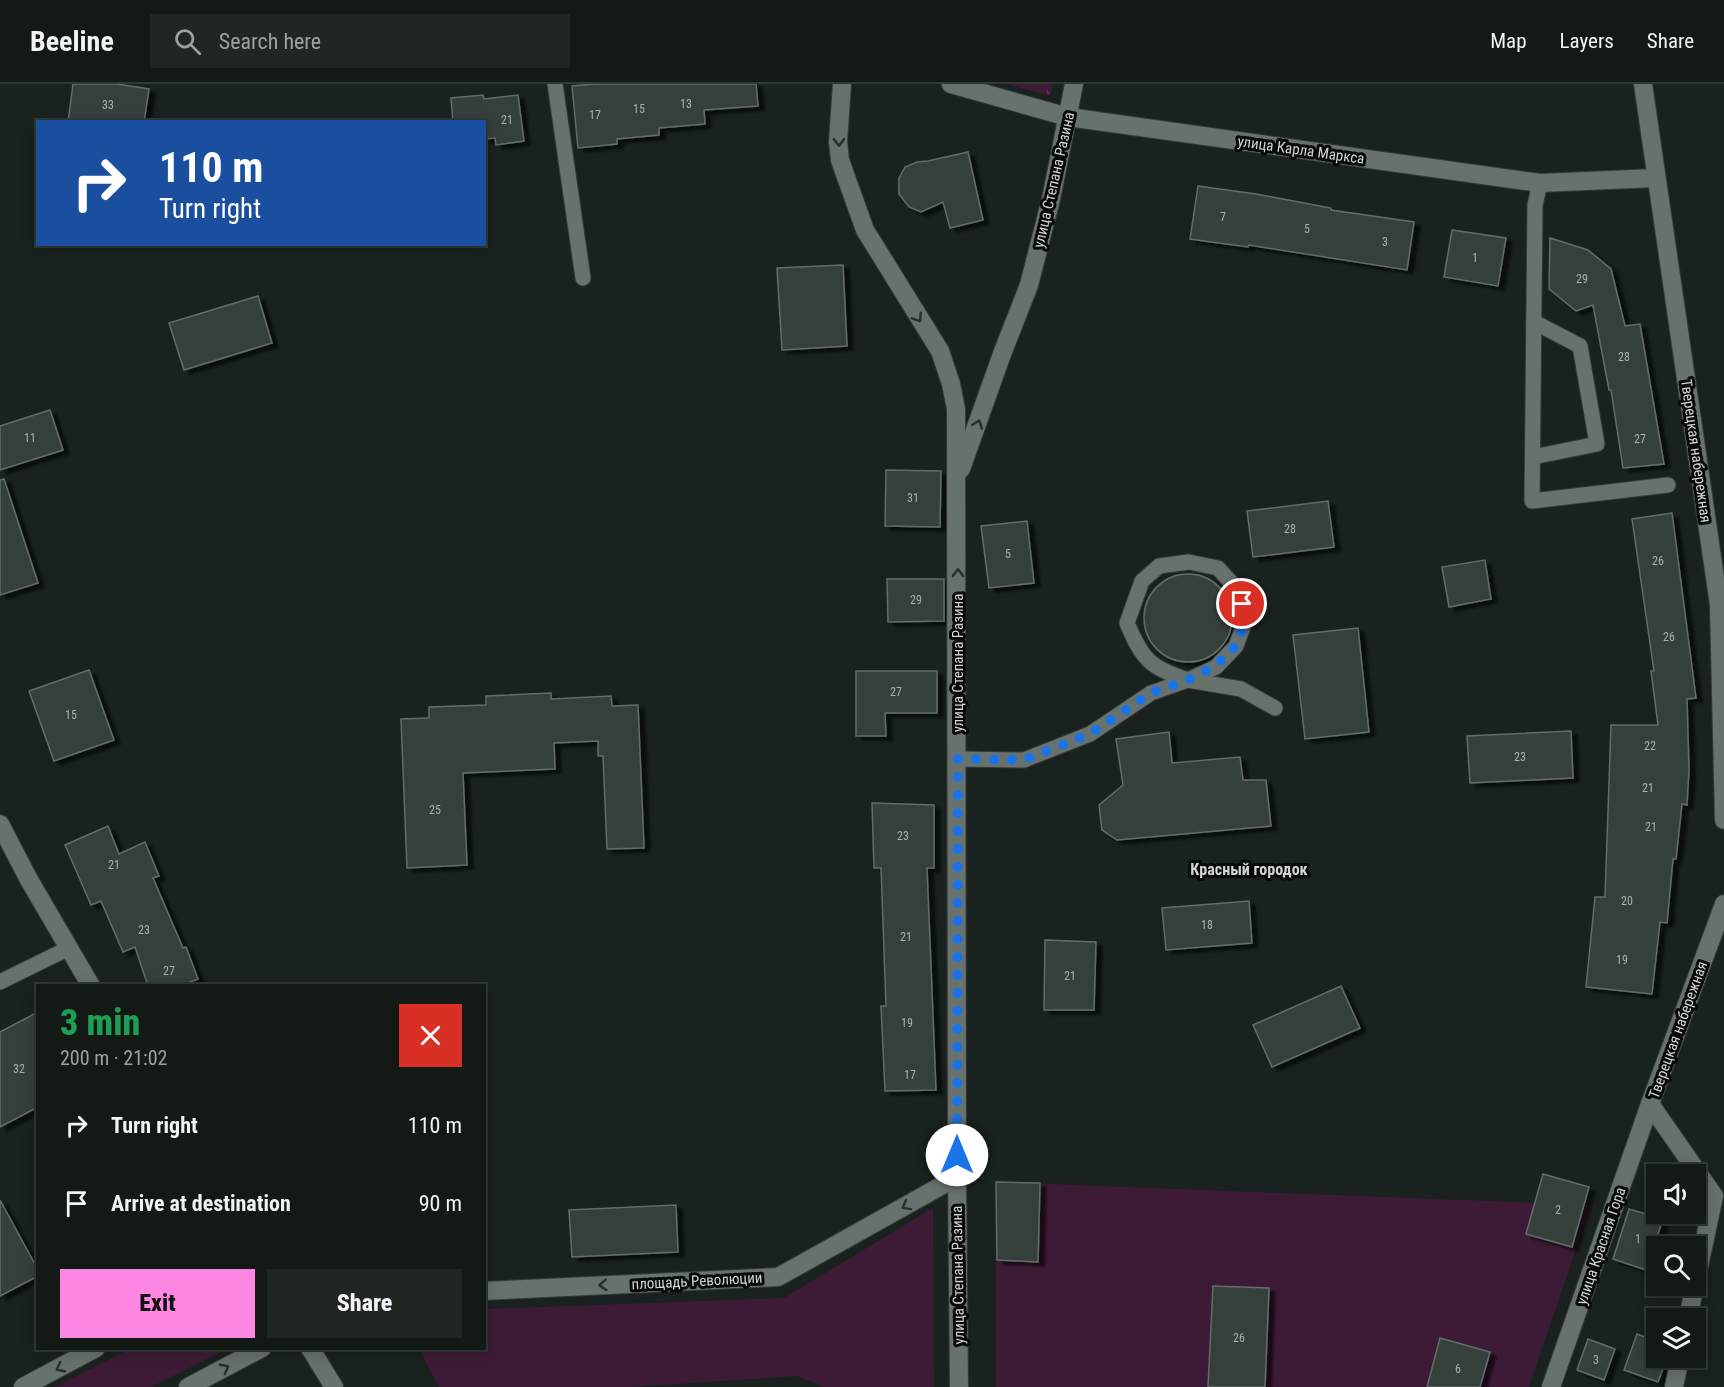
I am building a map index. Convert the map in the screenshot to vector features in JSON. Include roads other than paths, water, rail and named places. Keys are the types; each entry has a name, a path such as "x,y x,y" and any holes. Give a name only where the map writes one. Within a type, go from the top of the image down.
{"street":[{"name":"улица Степана Разина","path":"842,84 838,142 840,160 865,230 940,351 951,384 956,409 959,1387"},
{"name":"улица Карла Маркса","path":"951,84 1068,117 1540,183 1656,178"},
{"name":"улица Степана Разина","path":"958,479 1029,285 1074,84"},
{"name":"Тверецкая набережная","path":"1643,84 1719,605 1724,820"},
{"path":"0,824 28,878 90,984"},
{"name":"Тверецкая набережная","path":"1690,1308 1714,1197 1650,1104 1724,904"},
{"name":"улица Красная Гора","path":"1551,1387 1650,1104"},
{"name":"площадь Революции","path":"486,1291 778,1277 957,1177"},
{"path":"23,1387 92,1350"},
{"path":"188,1387 257,1350"},
{"path":"311,1350 334,1387"},
{"path":"1674,1387 1678,1368"}],"lane":[{"path":"555,84 583,278"},
{"path":"1540,183 1535,205 1532,501 1668,485"},
{"path":"1533,457 1597,444 1580,346 1534,322"},
{"path":"958,759 1024,760 1090,734 1151,693 1188,680 1215,666 1236,646 1246,619 1237,589 1218,568 1189,562 1159,566 1142,581 1127,623 1136,645 1150,662 1164,673 1188,680 1241,689 1275,708"},
{"path":"0,982 69,948"}],"district":[{"name":"Красный городок","path":"1249,869"}]}
